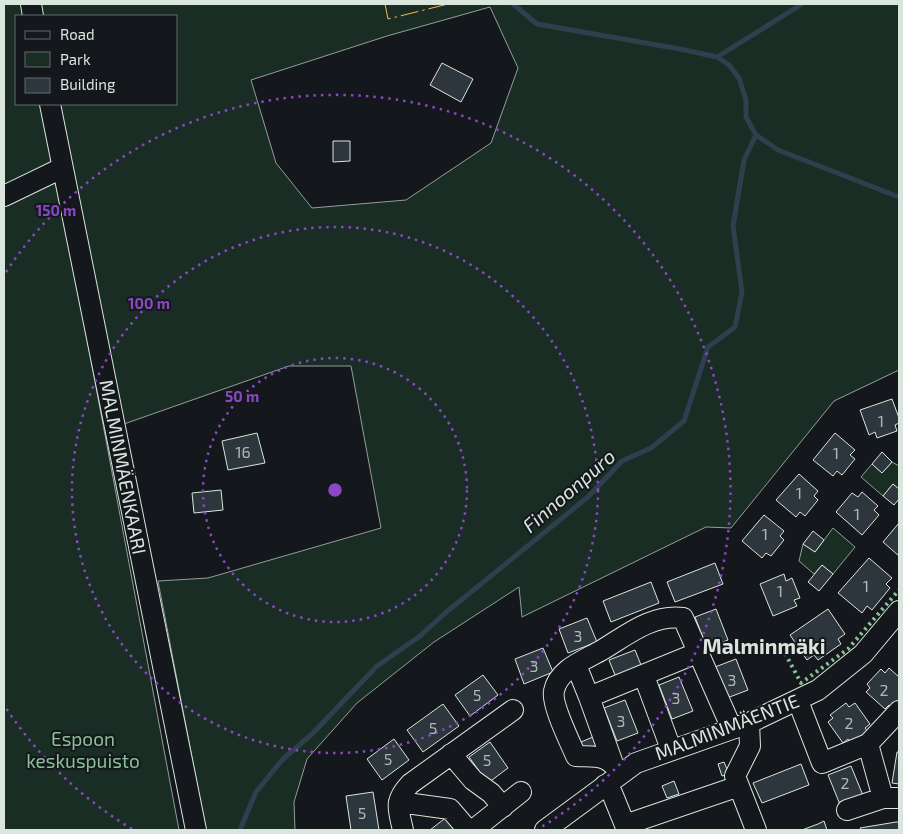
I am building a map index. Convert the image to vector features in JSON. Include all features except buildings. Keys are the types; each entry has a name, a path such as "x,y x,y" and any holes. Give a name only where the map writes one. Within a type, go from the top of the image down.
{"street":[{"name":"MALMINMÄENKAARI","path":"50,105 196,830"},
{"path":"4,196 62,168"},
{"name":"MALMINMÄENTIE","path":"545,830 612,773 670,749 740,726 818,690 863,654 899,611"},
{"path":"612,773 602,757 576,756 553,691 560,676 624,634 670,616 683,618 697,653 750,746 735,776 756,830"},
{"path":"589,698 697,653"},
{"path":"576,665 589,698 612,773 612,793 626,827 739,786"},
{"path":"644,676 670,749"},
{"path":"798,700 822,763 868,744 899,710"},
{"path":"402,830 398,808 400,795 410,784 513,710"},
{"path":"847,810 891,798 868,744"},
{"path":"451,754 473,780 491,792 503,806"},
{"path":"473,830 521,792"},
{"path":"399,802 450,808 468,830"}],"green space":[{"name":"Espoon keskuspuisto","path":"4,4 24,4 26,15 15,15 15,105 43,105 179,830 4,830"},
{"path":"39,4 899,4 899,370 834,401 731,528 706,527 522,617 519,587 434,642 357,703 307,759 294,802 295,830 206,830 158,581 208,578 381,528 351,366 289,366 124,424 57,105 178,105 178,15 41,15","holes":["490,7 518,68 491,143 406,200 312,208 276,163 251,80 387,36"]},
{"path":"892,462 899,466 899,489 893,484 883,496 861,477 872,464 882,473"},
{"path":"833,528 855,547 833,574 822,565 814,574 799,561 803,544 815,552"}],"waterway":[{"name":"Finnoonpuro","path":"513,4 537,24 717,57 729,65 739,78 746,100 746,117 756,135 778,150 899,197"},
{"path":"717,57 802,4"},
{"name":"Finnoonpuro","path":"240,830 256,792 282,760 312,734 377,666 420,636 444,614 588,497 622,461 651,448 684,421 708,347 735,327 742,292 733,226 744,160 756,135"}],"hedge":[{"path":"779,642 801,683 848,649 899,590"}],"power":[{"path":"385,4 388,19 448,4"}],"district":[{"name":"Malminmäki","path":"764,647"}]}
